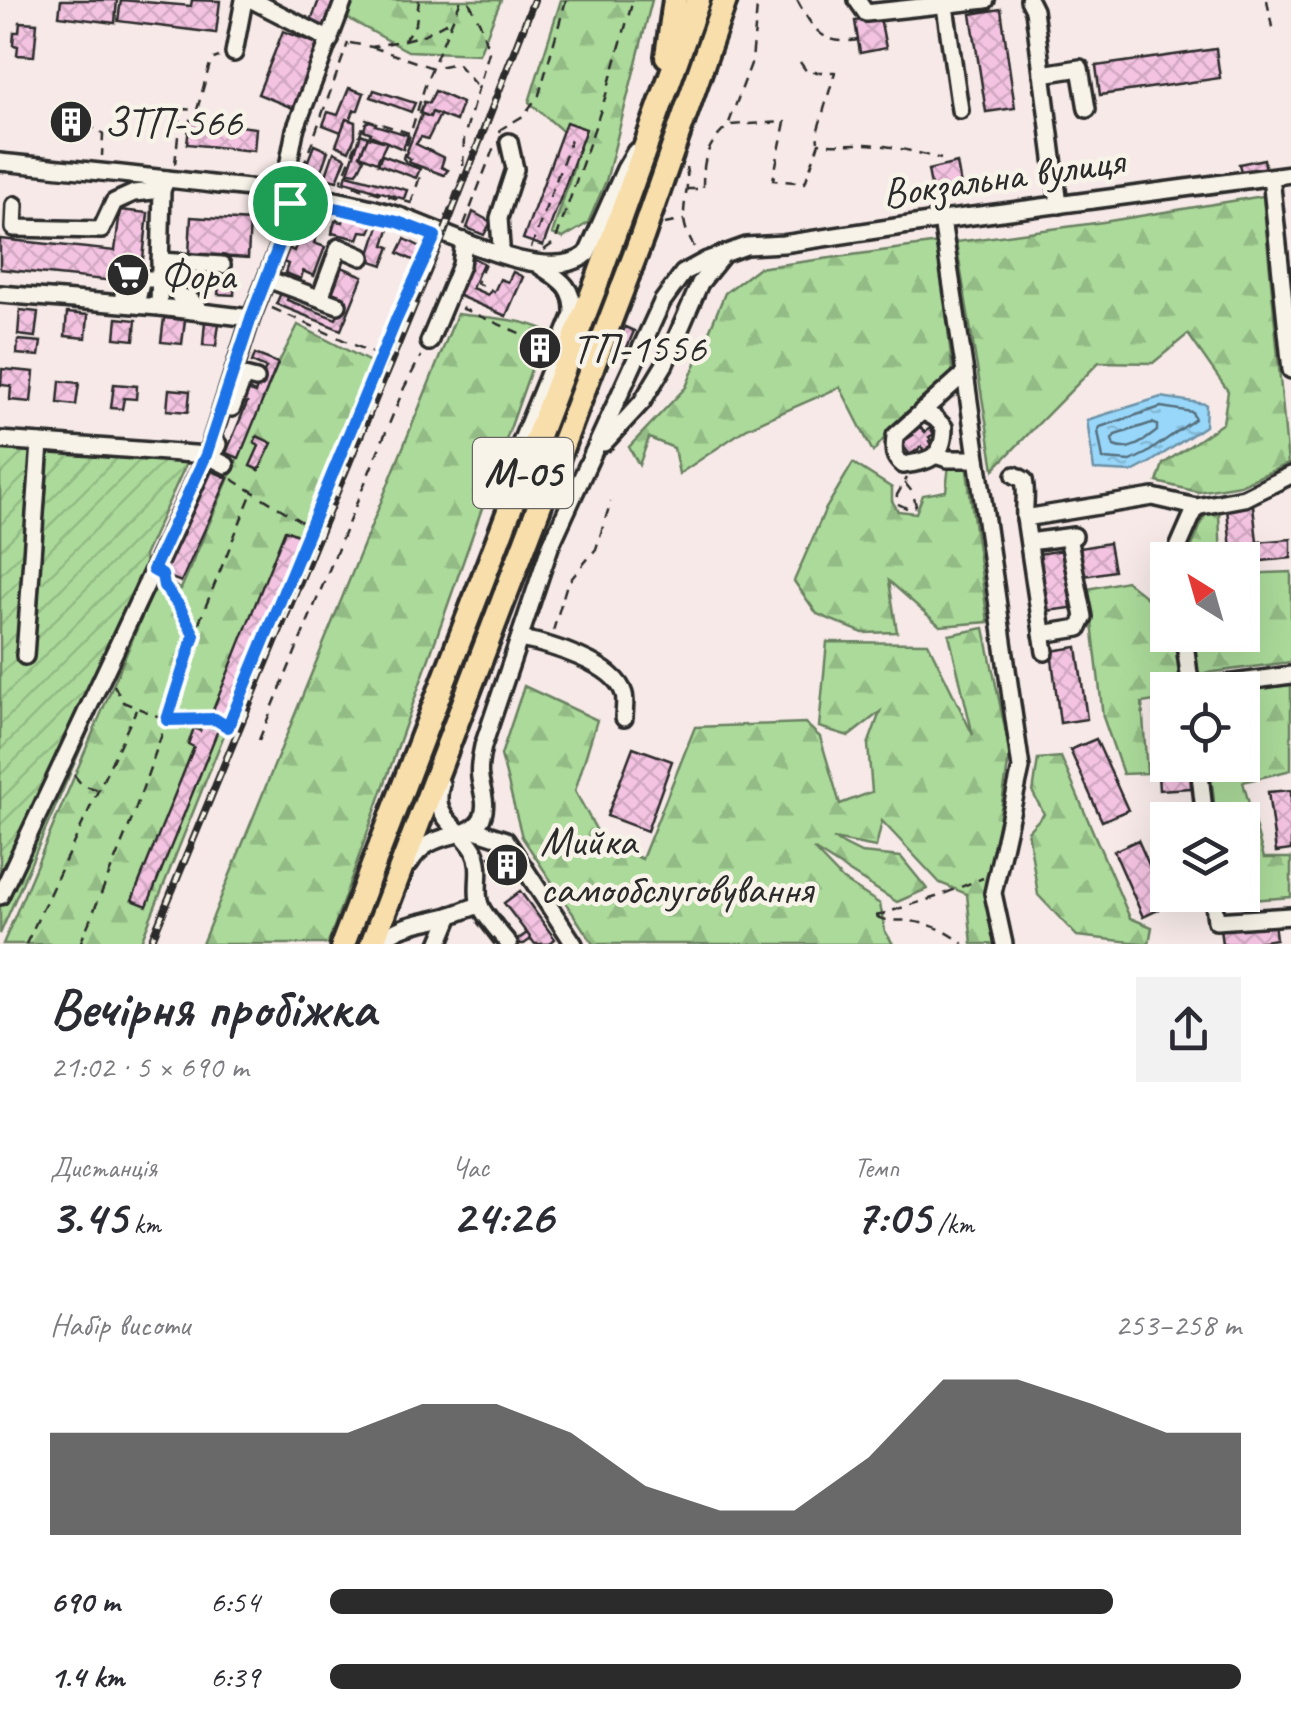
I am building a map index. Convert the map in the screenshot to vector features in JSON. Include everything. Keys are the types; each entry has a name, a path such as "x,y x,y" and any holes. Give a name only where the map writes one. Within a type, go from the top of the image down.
{"highway":[{"path":"659,111 676,0"},
{"name":"М-05","path":"343,944 590,298 698,0"},
{"name":"М-05","path":"376,940 642,237 726,0"}],"street":[{"path":"234,52 244,0"},
{"path":"252,0 330,40"},
{"path":"0,896 244,376 251,318 288,222 287,172 294,130 344,0"},
{"path":"857,0 866,13 986,0"},
{"path":"1029,0 1034,10 1059,204"},
{"path":"945,6 960,110"},
{"path":"1042,74 1080,68 1087,109"},
{"path":"0,162 101,172 165,184 288,192 336,200 395,214 461,238 493,255 558,266 577,262 587,254 625,169 659,111"},
{"path":"493,255 502,246 498,218 515,169 508,142"},
{"name":"Вокзальна вулиця","path":"672,286 683,273 746,246 1291,174"},
{"path":"1271,176 1291,370"},
{"path":"15,204 14,228 101,230 114,202 165,184"},
{"path":"159,307 165,184"},
{"path":"942,220 1021,768 994,893 1004,944"},
{"path":"429,342 461,265 461,238"},
{"path":"320,298 338,247 362,257"},
{"path":"594,454 642,402 664,364 700,283 725,252"},
{"path":"160,261 222,265"},
{"path":"490,556 520,446 574,314 574,298 563,283 535,261"},
{"path":"267,278 338,305"},
{"path":"0,294 138,296 142,279 160,279"},
{"path":"376,940 420,848 432,840 466,831 483,815 479,763 483,746 550,547 662,302 672,286 687,289 694,299"},
{"path":"178,296 190,299 201,311"},
{"path":"118,297 159,307 251,318"},
{"path":"642,348 655,362 664,364"},
{"path":"922,411 944,427 944,441 938,454 903,465 893,452 895,436 922,411 965,373"},
{"path":"0,440 210,452"},
{"path":"25,656 40,442"},
{"path":"210,452 212,458 226,464"},
{"path":"935,455 948,460 978,460"},
{"path":"1015,475 1024,480 1027,491 1025,518 1045,652"},
{"path":"1025,518 1153,497 1196,507 1244,498 1291,476"},
{"path":"1181,542 1196,507"},
{"path":"1029,542 1071,536 1084,618 1079,628 1042,634"},
{"path":"520,638 580,657 613,676 624,694 624,718"},
{"path":"1260,680 1291,676"},
{"path":"455,727 452,752 439,790 441,813 447,822 466,831 506,840 574,944"},
{"path":"466,831 480,865 480,904 508,944"},
{"path":"376,940 404,926 480,904"},
{"path":"1215,912 1216,921 1291,916"},
{"path":"439,944 451,915"}],"path":[{"path":"404,40 416,23 418,0"},
{"path":"407,215 422,170 402,158 461,0"},
{"path":"468,0 480,22 488,52 464,137 464,171 442,226 461,238 502,129 523,116 539,95 566,0"},
{"path":"571,140 528,254 535,261 555,242 634,0"},
{"path":"688,189 703,189 703,164 711,142 729,124 752,61 761,0"},
{"path":"796,0 812,28 839,43 858,40"},
{"path":"1267,0 1274,33"},
{"path":"372,46 423,35 453,19"},
{"path":"299,178 348,43 372,46 433,68 456,63 479,88"},
{"path":"165,184 174,166 181,109 197,110 211,60 234,52"},
{"path":"729,124 785,122 773,180 805,184 835,72 807,72 800,62"},
{"path":"410,134 366,119 341,182 411,204"},
{"path":"84,128 98,128 103,134 101,172"},
{"path":"677,137 688,175 684,218 688,236"},
{"path":"818,143 861,144 941,158"},
{"path":"333,239 330,233 334,219 339,220 342,209"},
{"path":"642,237 657,224 684,218"},
{"path":"123,702 167,720 215,719 228,727 435,236"},
{"path":"486,288 477,283 493,255"},
{"path":"258,300 381,357"},
{"path":"446,301 548,345"},
{"path":"258,740 404,388 429,342"},
{"path":"905,484 916,499 916,506 908,509 896,503 897,496 915,463"},
{"path":"80,944 130,824 194,635 253,490 312,528"},
{"path":"548,647 566,584 596,549 611,501"},
{"path":"153,570 162,575 164,586 194,635"},
{"path":"26,944 137,708"},
{"path":"61,764 82,785 98,790"},
{"path":"963,944 944,929 907,920 886,921 876,916 889,908 936,897 998,872"}],"green space":[{"path":"353,0 501,0 479,54 408,51 347,18"},
{"path":"561,0 652,0 606,181 588,223 563,238 552,234 574,166 574,141 529,102"},
{"path":"1263,196 1288,464 1240,485 1198,492 1157,482 1163,464 1223,423 1228,391 1188,334 1153,363 1099,362 994,469 956,242"},
{"path":"939,243 953,377 903,415 873,452 840,387 747,428 679,474 674,448 649,438 639,465 629,447 686,387 725,293 758,268"},
{"path":"457,314 513,321 545,330 328,944 202,944"},
{"path":"298,325 370,362 362,392 140,944 3,944 159,577 181,589"},
{"path":"0,441 190,455 144,556 149,572 156,576 0,934"},
{"path":"853,463 892,488 892,501 898,511 916,513 923,495 946,491 949,464 966,464 988,622 940,626 889,581 897,632 863,633 817,614 794,581 825,510"},
{"path":"1219,514 1220,542 1194,542 1205,515"},
{"path":"1291,572 1291,662 1198,672 1196,652 1260,652 1260,573"},
{"path":"1126,581 1150,600 1150,652 1176,652 1179,672 1150,672 1150,702 1142,703 1147,773 1123,774 1103,717 1088,589"},
{"path":"984,628 1010,752 998,828 1000,944 972,944 967,894 940,883 882,821 876,847 833,839 861,853 901,857 927,889 897,902 813,849 843,880 880,904 885,931 893,944 593,944 522,837 501,755 524,686 597,720 575,791 602,840 642,859 695,727 805,723 820,737 840,804 872,792 868,745 880,712 849,736 819,727 827,642 928,643 973,735 949,635"},
{"path":"1291,685 1291,770 1260,778 1260,688"},
{"path":"1061,757 1130,918 1152,927 1149,944 1077,936 1038,895 1028,831 1044,814 1033,793 1038,759"},
{"path":"1212,782 1243,782 1249,802 1214,802"},
{"path":"1260,844 1264,858 1291,858 1291,897 1260,899"}],"water":[{"path":"1161,397 1206,404 1205,426 1132,472 1094,470 1087,420"}],"building":[{"path":"61,0 117,0 115,23 59,16"},
{"path":"121,0 191,6 192,0 220,1 216,33 118,21"},
{"path":"319,0 334,0 324,26 311,21"},
{"path":"1001,9 1015,108 986,112 971,14"},
{"path":"880,17 886,48 860,53 855,21"},
{"path":"20,22 37,23 34,56 17,55 14,32 19,32"},
{"path":"283,31 318,44 293,108 258,94"},
{"path":"1216,49 1220,78 1100,95 1096,66"},
{"path":"349,88 364,93 358,110 354,110 350,121 346,119 341,132 323,125 328,112 338,115"},
{"path":"374,90 415,103 411,112 371,97"},
{"path":"435,91 462,103 456,121 432,112 430,117 420,113"},
{"path":"432,112 440,115 428,139 421,137 416,144 444,158 441,167 448,170 444,175 408,162 411,159 405,156 422,114 430,117"},
{"name":"ЗТП-566","path":"61,113 83,116 81,130 59,127"},
{"path":"346,119 355,122 355,137 349,151 336,145"},
{"path":"190,120 256,128 254,151 187,144"},
{"path":"370,121 408,135 403,149 364,130"},
{"path":"566,122 586,129 543,246 523,239"},
{"path":"361,134 368,137 360,155 364,159 357,173 348,172"},
{"path":"368,137 387,142 377,162 360,155"},
{"path":"314,145 328,151 317,182 302,176"},
{"path":"334,152 346,158 337,181 325,178"},
{"path":"382,155 420,169 416,178 378,164"},
{"path":"1264,159 1266,170 1242,175 1239,164"},
{"path":"957,163 961,186 932,191 928,170"},
{"path":"347,174 407,190 404,199 345,181"},
{"path":"120,210 148,213 142,268 116,266 114,281 0,269 0,239 115,251"},
{"path":"473,212 491,222 484,235 467,228"},
{"path":"318,213 325,216 314,243 325,247 314,276 303,271 301,279 285,273 288,264 283,262 288,248 294,251 307,214 316,217"},
{"path":"345,213 375,221 370,232 361,231 358,239 332,233 335,221 343,222"},
{"path":"191,217 250,221 248,258 189,254"},
{"path":"380,223 390,226 384,245 390,247 383,265 368,260"},
{"path":"405,239 423,248 417,262 398,253"},
{"path":"473,258 483,263 472,288 488,295 500,279 508,282 513,272 523,277 506,316 457,295"},
{"name":"Фора","path":"116,266 142,268 139,282 114,281"},
{"path":"339,266 363,276 341,330 276,304 282,291 289,294 287,300 336,319 345,297 329,291"},
{"path":"220,276 235,278 234,295 218,294"},
{"path":"20,310 38,312 35,337 18,335"},
{"path":"67,313 88,315 86,338 65,336"},
{"path":"117,318 136,320 134,340 115,338"},
{"path":"164,318 185,320 182,344 161,342"},
{"path":"205,321 219,323 216,346 203,345"},
{"path":"625,327 634,331 624,355 615,351"},
{"path":"18,340 41,342 39,356 17,354"},
{"path":"255,354 278,363 239,458 226,453 247,403 238,400 243,388 255,393 266,368 252,362"},
{"path":"2,369 34,372 31,402 10,400 11,386 1,385"},
{"path":"60,381 79,383 76,405 58,403"},
{"path":"114,384 137,386 136,399 124,398 122,409 111,408"},
{"path":"169,389 190,391 188,412 167,410"},
{"path":"917,424 925,432 930,428 934,434 929,437 932,447 925,452 921,447 910,455 901,443 913,435 909,430"},
{"path":"257,436 272,443 259,470 250,466 259,446 254,443"},
{"path":"212,471 228,478 181,582 164,575"},
{"path":"1253,505 1257,542 1230,542 1227,508"},
{"path":"285,530 300,536 227,716 213,710"},
{"path":"1291,539 1291,558 1260,561 1257,542"},
{"path":"1109,543 1114,571 1084,576 1080,548"},
{"path":"1064,550 1071,608 1046,611 1038,554"},
{"path":"1077,647 1087,719 1060,723 1051,651"},
{"path":"203,724 218,730 147,906 132,900 194,747 188,744 194,728 200,731"},
{"path":"1096,739 1128,810 1102,821 1070,750"},
{"path":"633,747 672,761 647,831 607,816"},
{"path":"1158,782 1191,782 1191,788 1159,790"},
{"path":"1291,790 1291,850 1276,852 1268,792"},
{"path":"1138,840 1150,867 1150,912 1154,912 1143,917 1114,851"},
{"name":"Мийка самообслуговування","path":"503,847 523,873 511,884 490,857"},
{"path":"520,891 555,939 549,944 535,944 504,903"},
{"path":"495,910 517,940 527,933 531,939 524,944 494,944 478,923"},
{"path":"1274,922 1276,939 1222,944 1220,929"}],"railway":[{"path":"150,944 442,238 534,0"}],"place":[{"name":"ЗТП-566","path":"71,122"},
{"name":"Фора","path":"128,275"},
{"name":"ТП-1556","path":"540,348"},
{"name":"Мийка самообслуговування","path":"507,865"}],"route":[{"path":"312,202 398,222 435,236 396,320 228,727 215,719 167,720 194,635 164,586 162,575 153,570 206,455 251,318 288,222 290,203 312,202"}]}
